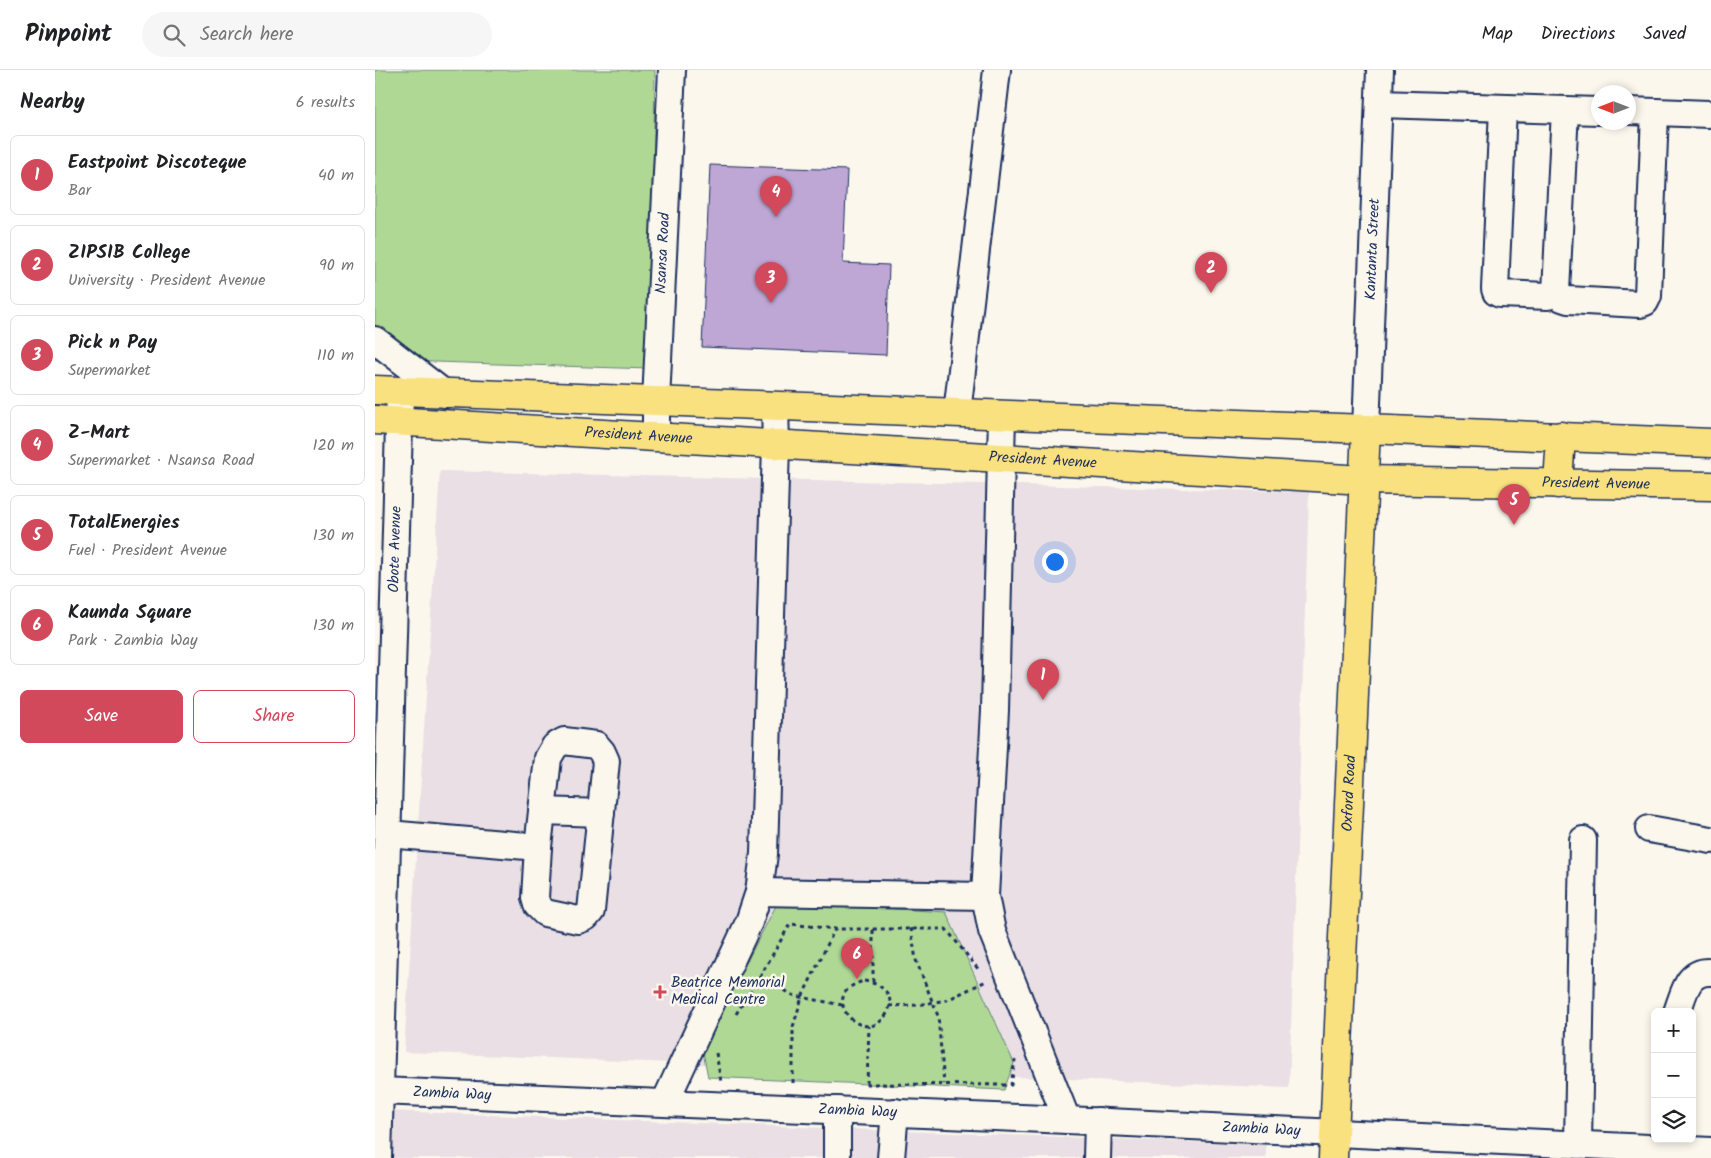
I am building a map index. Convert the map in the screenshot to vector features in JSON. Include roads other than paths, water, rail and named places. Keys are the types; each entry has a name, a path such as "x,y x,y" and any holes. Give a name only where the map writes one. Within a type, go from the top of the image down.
{"main road":[{"path":"388,391 1711,443"},
{"name":"President Avenue","path":"387,421 1364,480 1711,486"},
{"name":"Oxford Road","path":"1333,1145 1366,429"},
{"path":"1557,484 1561,436"}],"street":[{"name":"Nsansa Road","path":"656,437 655,401 672,70"},
{"path":"957,413 997,70"},
{"name":"Kantanta Street","path":"1366,429 1380,70"},
{"path":"1379,104 1591,111"},
{"path":"1503,108 1495,289 1500,294 1548,296 1556,292"},
{"path":"1565,110 1556,292 1562,298 1568,300 1640,304 1645,302 1648,296 1655,112"},
{"path":"1636,112 1709,114"},
{"path":"375,340 445,394"},
{"name":"Obote Avenue","path":"378,1158 388,834 388,391"},
{"path":"665,1102 749,922 759,892 764,854 765,824 776,444 775,406"},
{"path":"1003,415 995,710 985,896 992,931 1067,1120"},
{"path":"564,741 596,745 602,752 606,761 601,813 591,911 586,917 577,920 545,913 537,905 535,898 538,847 548,758 555,746 564,741"},
{"path":"542,811 601,813"},
{"path":"1649,829 1711,840"},
{"path":"388,834 538,847"},
{"path":"1578,1145 1583,840"},
{"path":"759,892 985,896"},
{"path":"1679,1008 1691,978 1702,971 1711,972"},
{"name":"Zambia Way","path":"380,1092 665,1102 1098,1121 1333,1145 1578,1145 1647,1153 1685,1145 1711,1151"},
{"path":"837,1110 837,1158"},
{"path":"891,1158 895,1112"},
{"path":"1097,1158 1098,1121"}],"place":[{"name":"Z-Mart","path":"776,217"},
{"name":"ZIPSIB College","path":"1211,293"},
{"name":"Pick n Pay","path":"771,303"},
{"name":"TotalEnergies","path":"1514,525"},
{"name":"Eastpoint Discoteque","path":"1043,700"},
{"name":"Kaunda Square","path":"857,979"},
{"name":"Beatrice Memorial Medical Centre","path":"660,992"}]}
